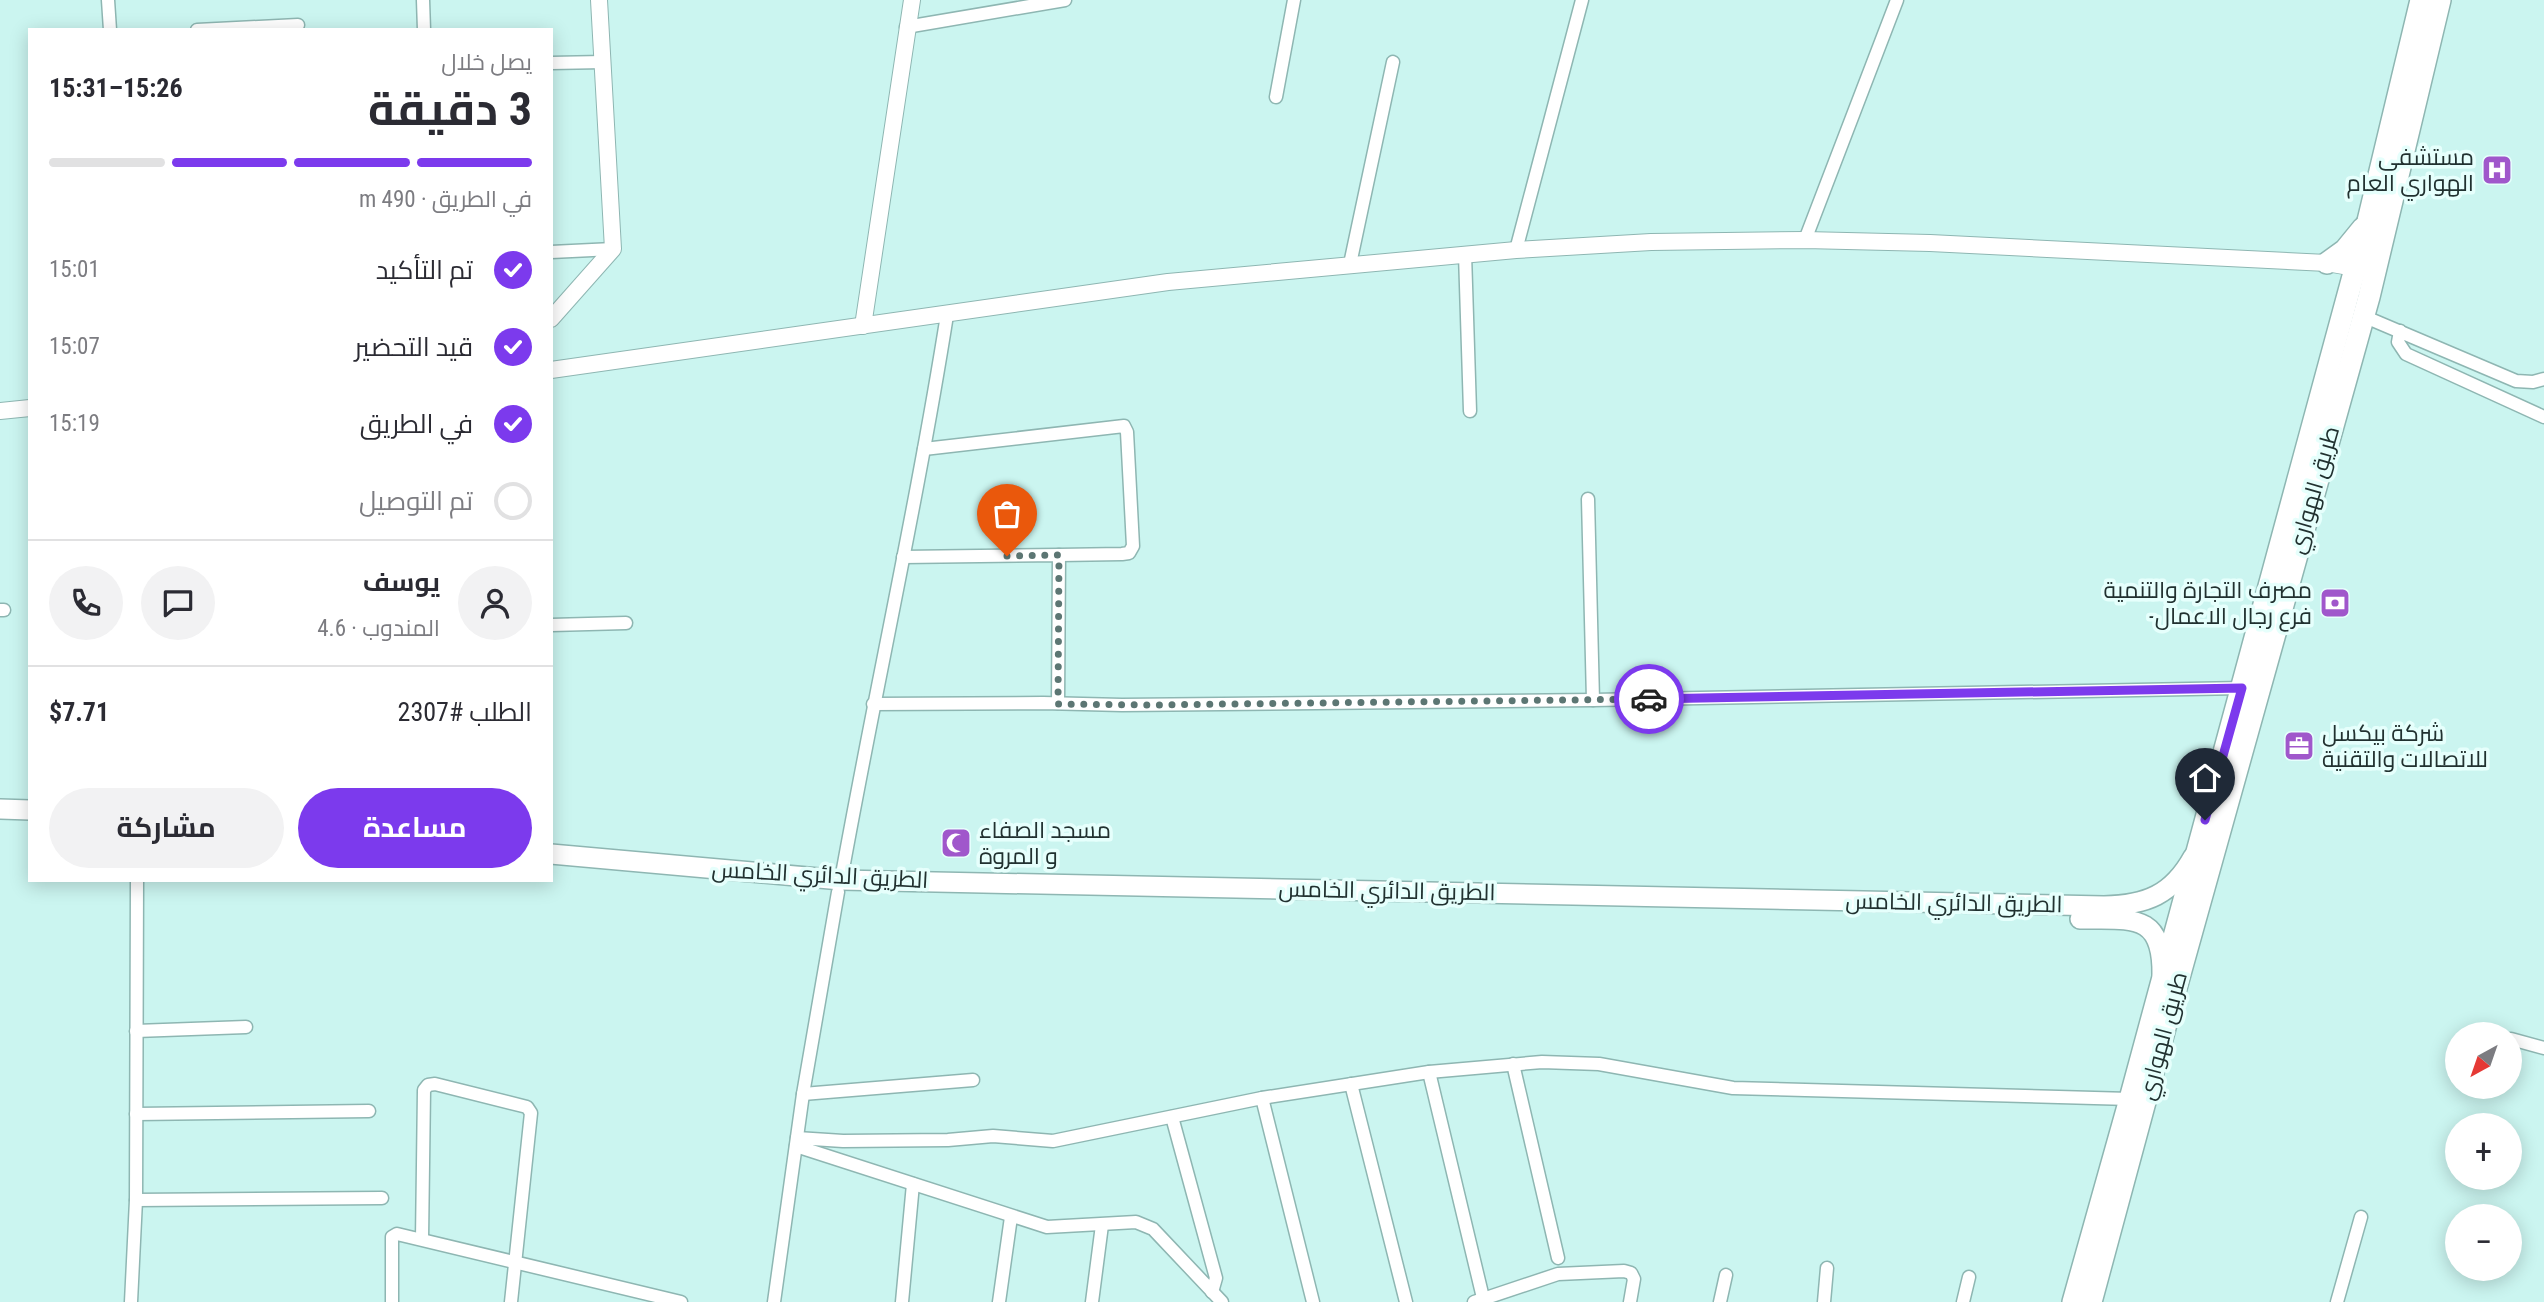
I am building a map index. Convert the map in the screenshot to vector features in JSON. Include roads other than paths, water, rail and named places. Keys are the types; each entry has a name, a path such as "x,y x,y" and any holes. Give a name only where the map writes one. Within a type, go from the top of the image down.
{"highway":[{"name":"طريق الهواري","path":"2354,310 2337,269 2368,221 2421,0"},
{"name":"طريق الهواري","path":"2091,1302 2274,603 2440,0"},
{"path":"2337,269 2345,250 2368,221"},
{"name":"طريق الهواري","path":"2073,1302 2242,688 2274,603"}],"main road":[{"path":"553,317 613,249 599,0"},
{"path":"863,326 912,0"},
{"path":"553,370 1168,282 1465,254 1651,242 1805,240 1930,243 2337,269"},
{"path":"0,411 28,408"},
{"path":"0,809 28,810"},
{"path":"0,821 28,821"},
{"name":"الطريق الدائري الخامس","path":"1642,903 2126,905 2156,897 2174,884 2188,867 2198,847"},
{"name":"الطريق الدائري الخامس","path":"553,854 840,886"},
{"name":"الطريق الدائري الخامس","path":"553,866 736,885 1642,903 2127,920 2142,924 2155,936 2161,952 2161,984"}],"street":[{"path":"108,0 110,28"},
{"path":"424,0 424,28"},
{"path":"906,27 1065,0"},
{"path":"1276,97 1294,0"},
{"path":"1516,250 1581,0"},
{"path":"1805,240 1897,0"},
{"path":"237,28 298,25"},
{"path":"553,63 603,62"},
{"path":"1350,264 1393,62"},
{"path":"553,252 613,249"},
{"path":"1465,254 1470,411"},
{"path":"2354,310 2516,381 2533,382 2544,379"},
{"path":"774,1302 803,1094 947,315"},
{"path":"2400,331 2398,342 2406,354 2544,417"},
{"path":"902,557 1122,554 1129,553 1133,546 1127,432 1124,426 924,449"},
{"path":"1588,499 1593,700"},
{"path":"1058,704 1059,555"},
{"path":"553,625 626,623"},
{"path":"873,704 1122,705 1593,700 2242,688"},
{"path":"131,1302 136,1200 137,882"},
{"path":"136,1031 246,1027"},
{"path":"2522,1042 2544,1048"},
{"path":"796,1142 948,1140 993,1136 1053,1141 1262,1098 1429,1072 1542,1062 1599,1064 1744,1089 2130,1099"},
{"path":"1513,1064 1558,1258"},
{"path":"1429,1072 1480,1301 1558,1274 1624,1271 1631,1273 1634,1279 1630,1302"},
{"path":"803,1094 972,1080"},
{"path":"422,1240 424,1090 428,1085 435,1084 527,1107 531,1113 510,1302"},
{"path":"1351,1084 1406,1302"},
{"path":"1262,1098 1313,1302"},
{"path":"136,1114 369,1111"},
{"path":"1172,1116 1216,1278 1212,1292"},
{"path":"796,1142 913,1184 1047,1227 1136,1222 1149,1227 1222,1302"},
{"path":"902,1302 913,1184"},
{"path":"136,1200 382,1198"},
{"path":"999,1302 1011,1217"},
{"path":"2337,1302 2361,1217"},
{"path":"1093,1302 1101,1225"},
{"path":"392,1302 393,1237 397,1234 681,1302"},
{"path":"1824,1302 1827,1268"},
{"path":"1720,1302 1726,1275"},
{"path":"1963,1302 1969,1278"}],"place":[{"name":"مستشفي الهواري العام","path":"2497,170"},
{"name":"مصرف التجارة والتنمية -فرع رجال الاعمال","path":"2335,603"},
{"name":"شركة بيكسل للاتصالات والتقنية","path":"2299,746"},
{"name":"مسجد الصفاء و المروة","path":"956,843"}]}
